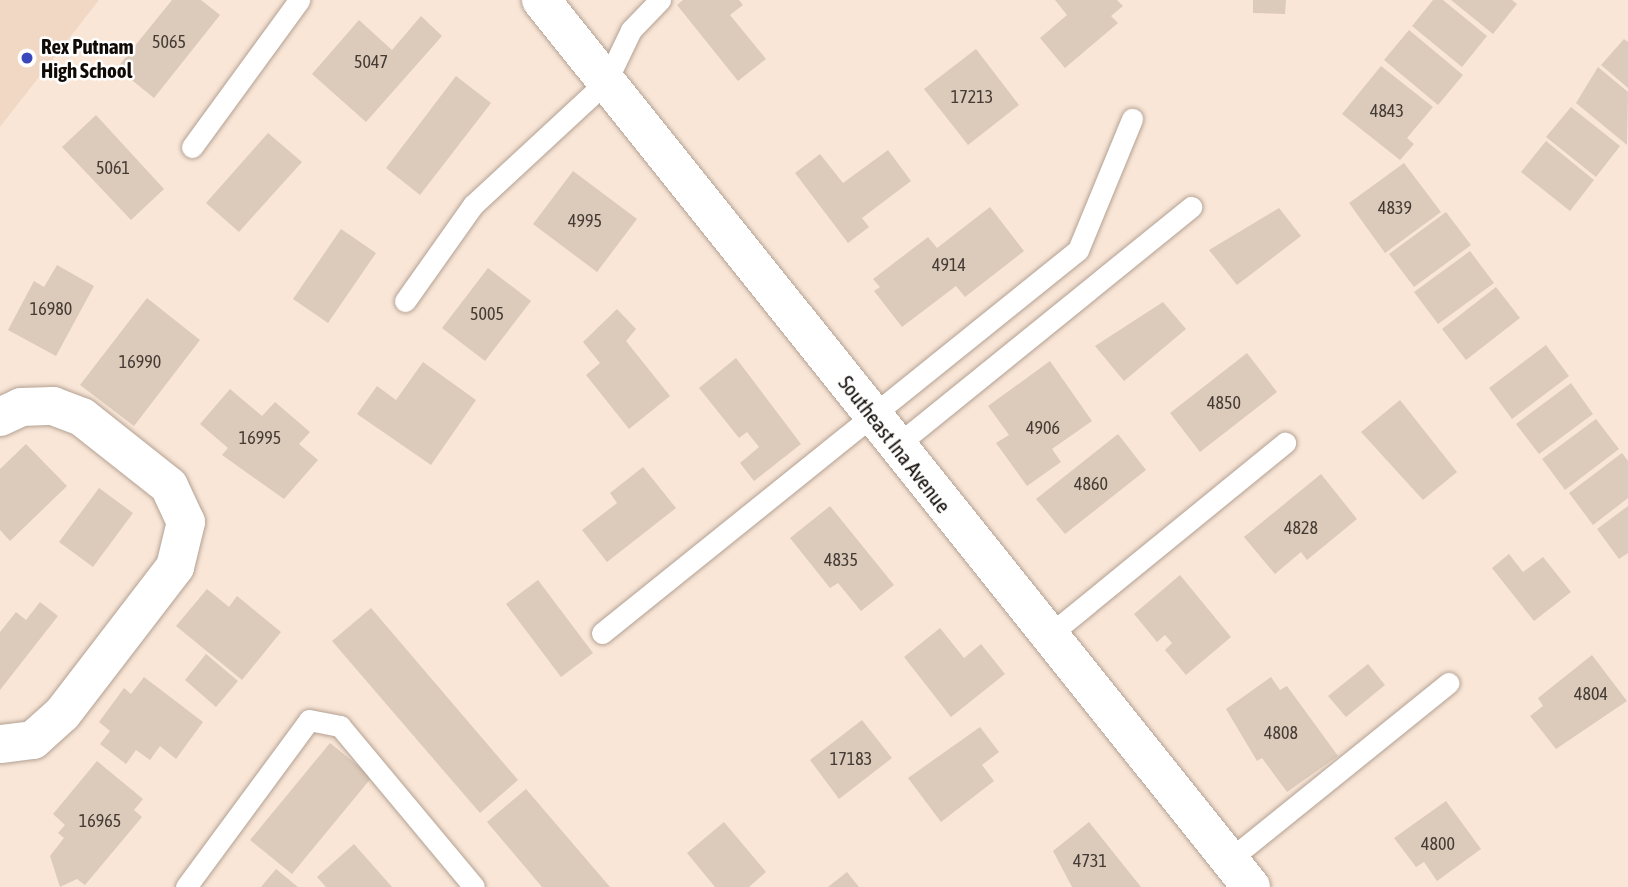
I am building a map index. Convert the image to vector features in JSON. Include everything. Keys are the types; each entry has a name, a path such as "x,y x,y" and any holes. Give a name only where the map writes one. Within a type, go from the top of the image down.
{"street":[{"name":"Southeast Ina Avenue","path":"541,0 1240,874"},
{"path":"0,417 21,407 53,406 82,417 169,486 186,522 175,567 62,714 33,740 0,744"}],"lane":[{"path":"192,147 299,0"},
{"path":"405,301 472,205 606,82 631,30 660,0"},
{"path":"885,432 1078,250 1132,119"},
{"path":"602,633 885,432 1191,206"},
{"path":"1048,636 1285,443"},
{"path":"1240,874 1448,683"},
{"path":"186,887 309,720 340,726 474,887"}],"shaded area":[{"name":"Rex Putnam High School","path":"0,0 99,0 0,127"}],"building":[{"path":"172,0 201,0 220,15 154,98 117,68"},
{"path":"683,0 739,0 743,5 730,15 766,59 738,81 677,5"},
{"path":"1055,0 1117,0 1123,6 1111,16 1118,23 1065,68 1040,38 1067,15"},
{"path":"1253,0 1286,0 1285,14 1253,13"},
{"path":"1433,0 1443,0 1487,36 1462,67 1412,26"},
{"path":"1451,0 1512,0 1517,4 1493,34"},
{"path":"421,16 442,36 366,122 312,74 359,20 392,50"},
{"path":"1409,30 1463,75 1438,105 1384,60"},
{"path":"1624,39 1628,42 1628,88 1601,65"},
{"path":"976,49 1019,105 968,145 924,89"},
{"path":"1381,66 1433,107 1407,138 1414,144 1400,160 1342,114"},
{"path":"1598,67 1628,92 1627,145 1576,103"},
{"path":"456,76 491,103 420,195 386,168"},
{"path":"1571,107 1620,146 1596,177 1546,137"},
{"path":"96,115 164,189 131,220 62,147"},
{"path":"268,133 302,162 239,232 206,203"},
{"path":"1546,141 1594,180 1570,211 1521,172"},
{"path":"888,150 911,181 862,218 869,227 848,243 795,173 820,154 843,183"},
{"path":"1404,163 1441,212 1385,253 1349,203"},
{"path":"573,171 637,219 597,272 533,224"},
{"path":"990,207 1024,251 965,297 956,286 902,327 874,291 880,287 873,279 928,237 937,248"},
{"path":"1279,208 1301,236 1237,285 1209,250"},
{"path":"1446,212 1471,245 1414,287 1389,254"},
{"path":"341,229 376,253 328,323 293,299"},
{"path":"1470,251 1494,283 1438,324 1414,292"},
{"path":"57,265 94,286 56,356 8,330 34,281 44,287"},
{"path":"488,268 531,301 485,361 442,328"},
{"path":"1496,287 1520,318 1466,360 1442,329"},
{"path":"147,298 200,340 134,426 80,385"},
{"path":"1163,302 1186,329 1124,381 1095,346"},
{"path":"617,309 636,329 626,341 670,396 629,429 586,375 600,363 583,342"},
{"path":"1546,345 1569,376 1512,419 1489,388"},
{"path":"1247,353 1277,392 1200,452 1170,413"},
{"path":"736,358 801,444 754,481 740,463 759,447 747,432 739,438 699,388"},
{"path":"1050,361 1092,421 1052,449 1061,462 1027,486 996,443 1009,435 988,406"},
{"path":"423,362 476,400 431,465 357,414 377,386 396,400"},
{"path":"1571,383 1593,414 1539,454 1516,424"},
{"path":"230,389 262,416 275,402 310,432 299,444 318,460 284,499 222,455 228,448 200,424"},
{"path":"1400,400 1457,472 1423,500 1361,432"},
{"path":"1596,419 1619,449 1565,490 1542,459"},
{"path":"1118,434 1146,470 1065,534 1036,499"},
{"path":"26,444 67,486 10,541 0,530 0,469"},
{"path":"1622,453 1628,461 1628,498 1593,525 1569,493"},
{"path":"643,467 676,508 607,562 582,530 617,503 610,493"},
{"path":"1321,474 1357,519 1307,560 1301,552 1275,574 1244,537"},
{"path":"99,488 133,513 93,567 59,542"},
{"path":"830,506 894,585 861,611 838,583 830,588 790,538"},
{"path":"1628,506 1628,553 1619,559 1597,529"},
{"path":"1509,554 1523,572 1543,557 1571,592 1534,621 1492,568"},
{"path":"1180,575 1231,637 1186,675 1165,650 1172,643 1165,635 1157,642 1134,614"},
{"path":"538,580 593,653 561,677 506,604"},
{"path":"207,589 229,607 237,596 281,632 242,680 176,626"},
{"path":"40,602 58,616 0,690 0,632 16,612 26,620"},
{"path":"371,608 518,780 480,813 332,641"},
{"path":"940,628 964,658 981,644 1005,674 951,717 904,657"},
{"path":"206,654 238,681 216,707 185,680"},
{"path":"1592,655 1627,701 1556,749 1530,716 1543,706 1538,698"},
{"path":"1368,664 1385,685 1346,717 1328,696"},
{"path":"144,677 203,722 176,759 160,746 150,760 136,750 126,764 100,744 110,731 99,722 124,688 131,694"},
{"path":"1271,677 1280,690 1287,686 1338,756 1287,792 1262,758 1257,761 1226,709"},
{"path":"862,720 892,758 839,799 810,760"},
{"path":"980,727 999,752 982,765 994,781 941,822 908,778"},
{"path":"330,743 372,777 292,874 250,840"},
{"path":"97,761 143,799 134,810 142,817 85,885 77,879 60,887 50,856 64,838 58,833 65,825 53,814"},
{"path":"526,789 610,887 542,887 487,822"},
{"path":"1446,801 1481,849 1437,881 1424,862 1416,867 1394,838"},
{"path":"724,822 766,872 749,887 715,887 687,853"},
{"path":"1089,822 1141,887 1072,887 1053,851"},
{"path":"354,844 392,887 326,887 317,877"},
{"path":"276,869 298,887 261,887"},
{"path":"847,872 859,887 828,887"}],"place":[{"name":"Rex Putnam High School","path":"27,58"}]}
